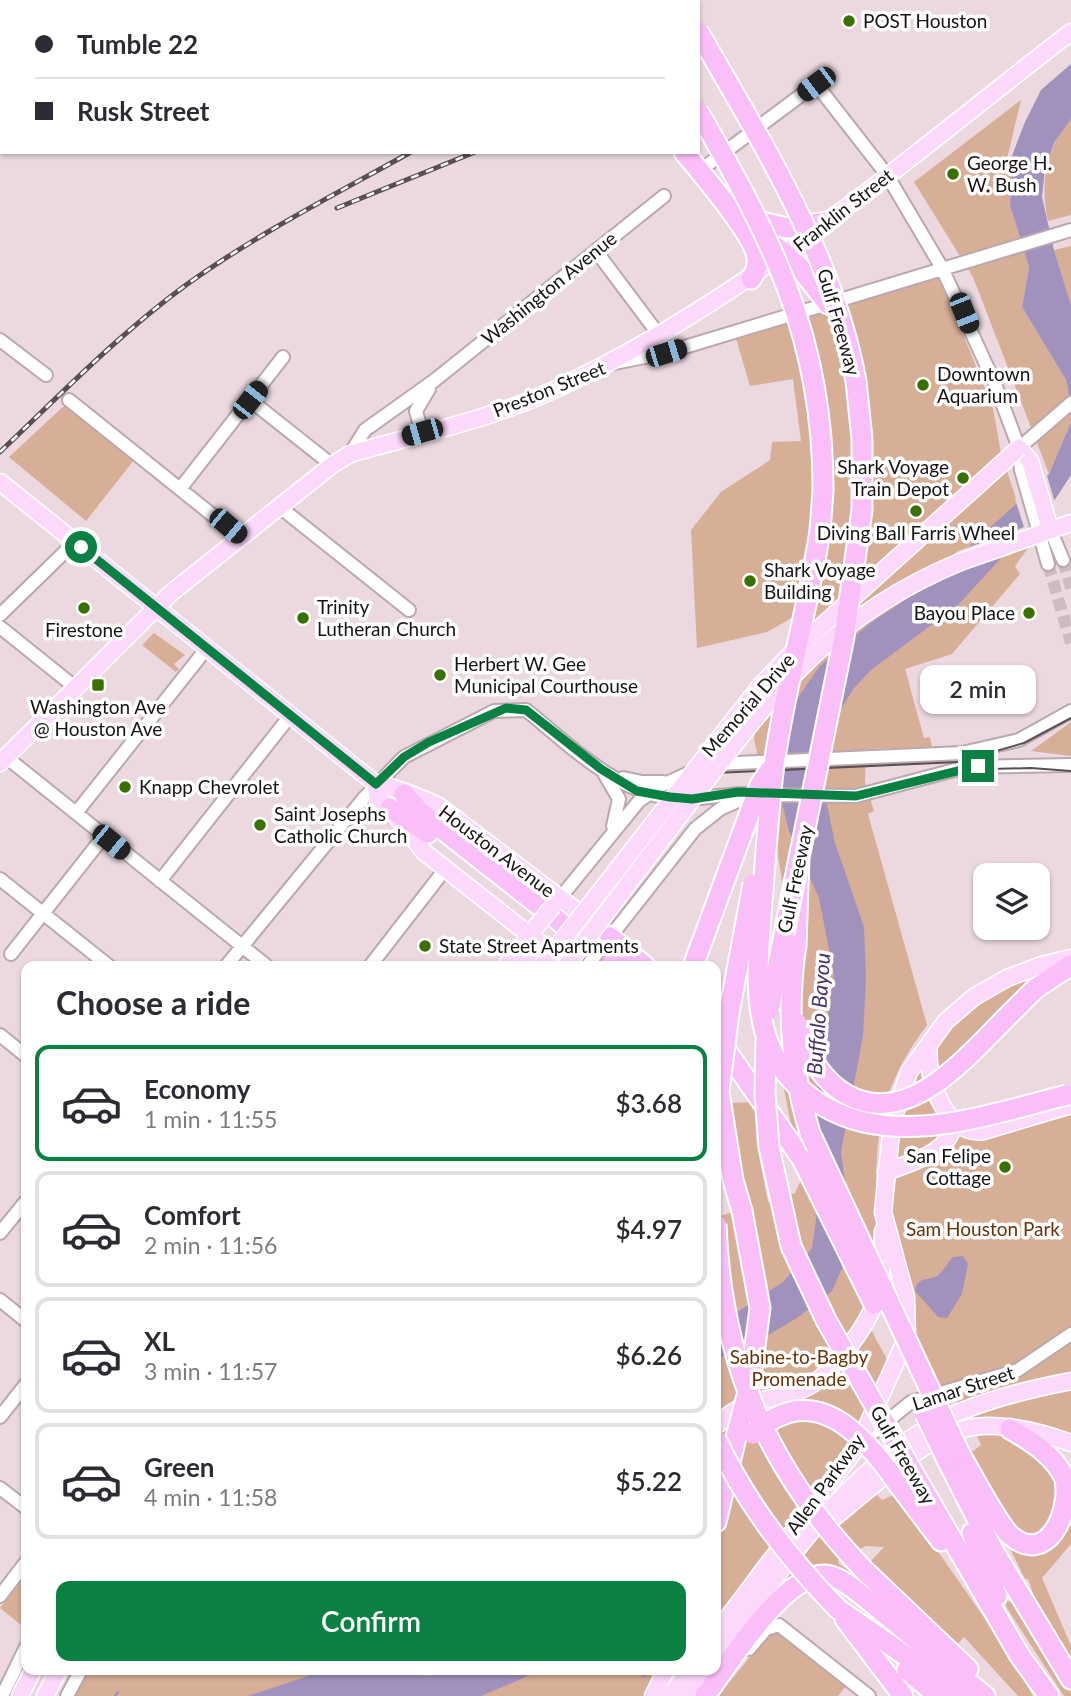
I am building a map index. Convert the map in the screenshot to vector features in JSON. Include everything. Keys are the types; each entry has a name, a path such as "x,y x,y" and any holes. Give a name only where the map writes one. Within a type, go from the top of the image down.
{"highway":[{"name":"Gulf Freeway","path":"700,34 776,166 819,254 842,319 859,406 863,482 858,547 844,638 772,989 765,1048 769,1147 777,1192 791,1246 812,1293 906,1479 1000,1620 1020,1656 1049,1696"},
{"name":"Gulf Freeway","path":"700,115 759,220 786,279 811,359 821,424 820,531 776,756"},
{"path":"686,154 706,173 756,251 757,265 751,279"},
{"path":"728,204 767,226 806,227 827,222"},
{"path":"728,204 797,264 828,304"},
{"path":"776,756 761,795 760,1005 767,1039 778,1061 806,1096 843,1116 866,1123 912,1126 1070,1098"},
{"path":"695,961 760,785 776,756"},
{"name":"Gulf Freeway","path":"721,1075 761,795"},
{"path":"397,801 413,821 590,961"},
{"path":"397,801 420,812 610,961"},
{"path":"799,858 797,1023 803,1043 823,1077 852,1098 886,1103 910,1097 932,1086 958,1065 1035,989 1071,965"},
{"path":"606,942 637,961"},
{"path":"796,945 790,984 791,1045 801,1103 810,1133 993,1550 1023,1593 1071,1679"},
{"path":"721,1043 802,1159 953,1457 1010,1536 1034,1544 1048,1540 1061,1529 1067,1517 1069,1497 1064,1478 1045,1452 1010,1429"},
{"path":"721,1051 740,1068"},
{"path":"721,1104 733,1180 750,1247 760,1308 743,1435 721,1503"},
{"path":"721,1268 728,1330 763,1434 806,1503 863,1569 997,1696"},
{"path":"743,1435 792,1413 822,1413 853,1428 906,1479"},
{"path":"721,1449 741,1487 775,1537 866,1637 932,1691"},
{"path":"953,1457 1020,1656"},
{"path":"721,1675 774,1605 799,1584 824,1575 855,1590 985,1696"},
{"path":"838,1609 903,1696"},
{"path":"838,1609 964,1696"},
{"path":"705,1696 721,1675"}],"main road":[{"name":"Franklin Street","path":"600,366 659,335 785,255 1071,32"},
{"name":"Preston Street","path":"350,454 507,408 558,388 600,366"},
{"path":"1019,448 1030,461 1045,531"},
{"name":"Memorial Drive","path":"545,961 761,685 811,635 1019,448"},
{"name":"Washington Avenue","path":"3,760 157,607 350,454"},
{"name":"Houston Avenue","path":"0,482 376,784 393,787 397,801 439,806 606,942"},
{"name":"Memorial Drive","path":"571,961 754,719 808,659 872,608 899,591 942,569 1071,523"},
{"path":"397,801 412,840 532,932 562,961"},
{"path":"510,961 557,902"},
{"name":"Allen Parkway","path":"721,1626 858,1446 907,1337 906,1297 883,1212 892,1123 904,1085 929,1042 946,1021 974,998 1007,978 1071,958"},
{"path":"929,1042 927,1064 930,1080 954,1123 976,1132 1070,1098"},
{"path":"886,1172 939,1149 952,1135 954,1123"},
{"path":"721,1423 754,1400 791,1394 814,1383 826,1374 864,1330 871,1318 882,1272 883,1212"},
{"name":"Allen Parkway","path":"721,1651 839,1500 893,1450 948,1417 1007,1395 1071,1381"},
{"path":"789,1562 831,1521 922,1449 964,1429 1010,1429 1045,1434 1071,1443"},
{"path":"20,1696 30,1675"},
{"path":"45,1696 56,1675"},
{"path":"653,1696 664,1675"},
{"path":"670,1696 686,1675"},
{"path":"688,1696 704,1675"}],"street":[{"path":"706,173 816,84 887,175 942,268 1002,401 1019,448 1071,404"},
{"name":"Washington Avenue","path":"350,454 365,430 435,380 664,196"},
{"name":"Preston Street","path":"600,366 666,353 1071,230"},
{"path":"596,251 659,335"},
{"path":"0,340 46,375"},
{"path":"180,489 283,357"},
{"name":"Washington Avenue","path":"422,432 416,411 435,380"},
{"path":"69,400 242,538"},
{"path":"250,400 332,466"},
{"path":"281,508 409,610"},
{"path":"1045,531 1063,560"},
{"path":"1045,531 1048,565"},
{"path":"0,615 75,542"},
{"path":"0,627 76,688"},
{"path":"76,813 207,648"},
{"path":"230,961 376,784 404,757 429,742 506,708 526,710 605,772 649,793 692,799 718,794 856,796 966,767 1071,765"},
{"path":"557,902 639,801 649,793 701,767 753,761 962,753 1002,745 1071,711"},
{"path":"160,881 290,716"},
{"path":"3,760 76,813 261,961"},
{"path":"605,772 642,782 674,780"},
{"path":"605,772 620,799 617,819 606,839"},
{"path":"591,961 695,829 720,809 761,795"},
{"path":"11,954 104,836"},
{"path":"374,961 446,868"},
{"path":"0,879 103,961"},
{"path":"3,1043 21,1053"},
{"path":"0,1233 21,1207"},
{"path":"0,1300 21,1317"},
{"name":"Lamar Street","path":"858,1446 878,1426 911,1402 1018,1370 1071,1334"},
{"path":"0,1417 21,1390"},
{"path":"0,1488 21,1504"},
{"path":"0,1596 21,1569"},
{"path":"712,1696 772,1625 785,1627 869,1696"},
{"path":"2,1696 21,1657"},
{"path":"67,1696 78,1675"}],"green space":[{"path":"1021,100 1006,163 1012,156 1010,205 1029,267 1022,307 1066,380 1071,408 1071,422 1049,474 973,277 914,182"},
{"path":"1071,119 1071,215 1048,221 1045,194 1047,167 1055,142"},
{"path":"1071,246 1071,305 1054,250"},
{"name":"Sabine-to-Bagby Promenade","path":"938,273 993,408 1001,453 1031,544 1015,566 1020,574 952,654 905,669 924,738 930,737 932,747 866,749 865,782 874,811 868,814 927,1025 906,1056 892,1085 879,1138 874,1261 864,1309 891,1367 852,1442 754,1566 721,1615 721,1216 744,1209 731,1135 731,1103 754,1102 757,1146 768,1202 795,1193 802,1178 780,1070 798,987 776,842 754,739 761,695 782,651 793,637 795,616 767,632 697,648 691,530 721,492 770,460 772,442 801,441 793,379 750,386 735,335"},
{"path":"65,405 134,460 86,521 9,457"},
{"path":"154,633 185,655 174,664 179,669 176,672 142,645"},
{"path":"1071,722 1071,756 1031,751"},
{"name":"Sam Houston Park","path":"1050,969 926,1082 945,1115 1071,1112 1071,1438 969,1423 957,1401 943,1406 912,1340 888,1212 897,1134 909,1087 922,1064 953,1023 993,991"},
{"path":"997,1432 1019,1439 1053,1472 1061,1498 1046,1536 1018,1536 968,1455 981,1445 976,1433"},
{"path":"874,1492 882,1500 897,1493 995,1633 1033,1696 1018,1696 964,1637 956,1646 869,1563 884,1547 866,1546 838,1560 839,1564 855,1574 853,1577 766,1603 818,1537"},
{"path":"1071,1512 1071,1544 1042,1578 1071,1646 1071,1696 1064,1696 1007,1608 1004,1598 1019,1608 1035,1599 1028,1579 1025,1579 1005,1538 1022,1548"},
{"path":"21,1581 21,1625 0,1608"},
{"path":"771,1631 780,1632 847,1685 838,1696 718,1696"},
{"path":"86,1675 658,1675 645,1696 75,1696"}],"shaded area":[{"path":"1071,64 1071,119 1054,143 1045,168 1042,197 1054,250 1071,305 1071,408 1066,380 1022,307 1029,267 1010,205 1012,156 1025,122 1041,90"},
{"path":"1071,422 1071,475 1056,498 958,605 871,670 854,688 834,720 821,776 835,843 864,927 866,979 863,1036 841,1152 850,1220 843,1266 832,1291 797,1318 770,1334 742,1343 721,1358 721,1323 783,1282 812,1248 818,1206 812,1130 834,975 819,898 789,831 778,786 785,734 795,702 819,667 869,624 927,585 1049,474"},
{"path":"963,1256 968,1264 962,1294 947,1318 938,1317 915,1291 916,1286 921,1281 939,1274 953,1257"},
{"path":"311,1675 528,1675 481,1696 248,1696"}],"pier":[{"path":"1046,472 1055,503 1010,555 925,582 958,551 1024,527 1015,499"}],"waterway":[{"path":"115,1696 118,1692"}],"tunnel":[{"path":"1063,560 1071,588"},
{"path":"1048,564 1071,643"}],"tram line":[{"path":"693,774 958,762 1024,743 1071,718"},
{"path":"954,770 1031,768 1071,771"}],"railway":[{"path":"0,452 114,344 186,285 268,232 407,154"},
{"path":"337,208 470,154"}],"place":[{"name":"POST Houston","path":"849,21"},
{"name":"George H. W. Bush","path":"953,174"},
{"name":"Downtown Aquarium","path":"923,385"},
{"name":"Shark Voyage Train Depot","path":"963,478"},
{"name":"Diving Ball Farris Wheel","path":"916,511"},
{"name":"Shark Voyage Building","path":"750,581"},
{"name":"Firestone","path":"84,608"},
{"name":"Bayou Place","path":"1029,613"},
{"name":"Trinity Lutheran Church","path":"303,618"},
{"name":"Herbert W. Gee Municipal Courthouse","path":"440,675"},
{"name":"Washington Ave @ Houston Ave","path":"98,685"},
{"name":"Knapp Chevrolet","path":"125,787"},
{"name":"Saint Josephs Catholic Church","path":"260,825"},
{"name":"State Street Apartments","path":"425,946"},
{"name":"San Felipe Cottage","path":"1005,1167"}],"route":[{"path":"81,547 376,784 404,757 429,742 494,711 506,708 526,710 609,775 637,791 670,797 692,799 738,792 856,796 978,766"}],"water label":[{"name":"Buffalo Bayou","path":"819,1014"}]}
